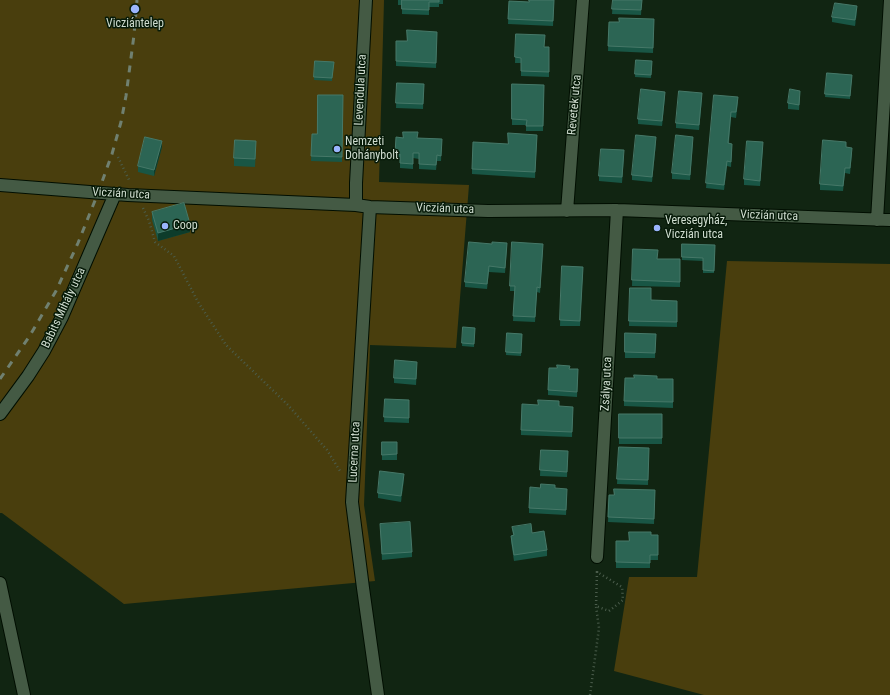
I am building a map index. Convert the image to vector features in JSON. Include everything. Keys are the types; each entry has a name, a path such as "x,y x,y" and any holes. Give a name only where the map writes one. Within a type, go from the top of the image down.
{"street":[{"name":"Levendula utca","path":"356,205 366,0"},
{"name":"Revetek utca","path":"566,211 583,0"},
{"path":"878,220 890,0"},
{"name":"Viczián utca","path":"0,185 115,194 356,205 370,207 488,211 617,210 890,220"},
{"name":"Babits Mihály utca","path":"0,414 44,351 62,317 115,194"},
{"name":"Lucerna utca","path":"370,207 352,502 378,695"},
{"name":"Zsálya utca","path":"597,557 617,210"},
{"path":"0,583 24,695"}],"path":[{"path":"118,157 149,221 155,242 174,256 198,302 226,345 288,405 327,450 353,492"},
{"path":"590,695 599,628 596,606 597,557"},
{"path":"596,606 609,611 623,600 622,587 597,572"}],"shaded area":[{"path":"0,0 384,0 379,182 469,185 456,348 370,345 364,505 375,581 124,604 0,513"},
{"path":"727,261 890,264 890,695 704,695 614,671 629,577 697,577"}],"building":[{"path":"402,0 439,0 439,2 429,2 429,10 402,9"},
{"path":"529,0 554,0 553,21 508,19 509,1 529,2"},
{"path":"613,0 642,0 641,10 612,9"},
{"path":"835,3 857,6 855,20 832,17"},
{"path":"619,18 654,19 653,48 608,46 609,22 619,22"},
{"path":"407,30 437,32 436,63 396,61 396,41 407,41"},
{"path":"516,34 545,35 544,47 549,47 549,72 521,71 521,58 515,57"},
{"path":"636,60 652,61 651,75 635,74"},
{"path":"315,61 334,62 332,78 314,77"},
{"path":"827,73 852,75 850,96 825,94"},
{"path":"397,83 424,84 423,104 396,103"},
{"path":"512,84 544,85 543,126 526,126 527,120 512,119"},
{"path":"641,89 665,92 662,121 638,119"},
{"path":"790,89 800,91 799,105 788,103"},
{"path":"679,91 702,93 699,125 676,123"},
{"path":"318,95 343,95 342,157 311,156 312,134 317,134"},
{"path":"714,95 738,97 736,112 731,112 728,143 732,144 731,162 727,161 724,185 706,183"},
{"path":"403,132 418,132 417,138 442,139 441,156 437,155 436,165 419,164 419,153 413,153 413,164 400,163 400,154 395,154 396,137 403,138"},
{"path":"508,133 537,135 535,172 472,169 473,142 508,144"},
{"path":"636,135 656,137 652,177 632,175"},
{"path":"676,135 693,137 690,175 672,173"},
{"path":"145,137 162,141 154,170 138,166"},
{"path":"235,140 256,141 255,159 234,158"},
{"path":"823,140 846,142 846,147 852,148 850,168 845,168 843,186 820,184"},
{"path":"747,141 763,142 760,181 744,179"},
{"path":"601,149 624,150 622,177 599,176"},
{"path":"184,203 190,224 158,233 152,212"},
{"path":"469,242 492,244 492,242 507,243 505,268 489,266 487,284 465,282"},
{"path":"512,242 543,244 540,288 537,287 535,317 513,316 515,286 510,286"},
{"path":"682,244 715,245 714,271 703,270 703,258 682,257"},
{"path":"633,249 658,250 657,259 680,259 680,282 632,280"},
{"path":"562,266 583,267 580,321 560,320"},
{"path":"630,288 651,288 651,300 677,301 677,322 629,321"},
{"path":"463,327 475,328 474,344 462,343"},
{"path":"507,333 522,334 521,353 506,352"},
{"path":"625,333 656,334 655,353 625,352"},
{"path":"395,360 417,362 416,379 394,378"},
{"path":"557,365 570,366 569,369 578,369 577,392 548,390 549,368 557,368"},
{"path":"634,375 657,376 657,379 673,379 673,402 624,401 625,378 634,378"},
{"path":"385,399 409,400 409,418 384,417"},
{"path":"538,400 559,401 559,406 573,407 572,432 521,430 522,404 538,405"},
{"path":"619,414 662,414 662,438 619,438"},
{"path":"382,442 397,442 397,454 382,455"},
{"path":"619,447 649,448 648,480 617,479"},
{"path":"541,450 568,451 567,472 540,470"},
{"path":"380,471 404,474 401,496 378,493"},
{"path":"541,484 555,485 555,488 567,489 566,510 529,508 530,487 540,488"},
{"path":"614,489 655,490 654,519 608,517 609,495 614,495"},
{"path":"410,522 412,552 382,554 380,524"},
{"path":"531,524 532,533 544,531 547,550 514,555 511,536 514,535 512,527"},
{"path":"629,532 651,532 651,535 658,535 658,555 650,555 650,563 616,562 616,541 629,541"}],"railway":[{"path":"0,379 29,337 56,291 78,243 98,193 112,154 121,122 126,96 137,0"}],"place":[{"name":"Vicziántelep","path":"135,9"},
{"name":"Nemzeti Dohánybolt","path":"337,149"},
{"name":"Coop","path":"165,226"},
{"name":"Veresegyház, Viczián utca","path":"657,228"}]}
